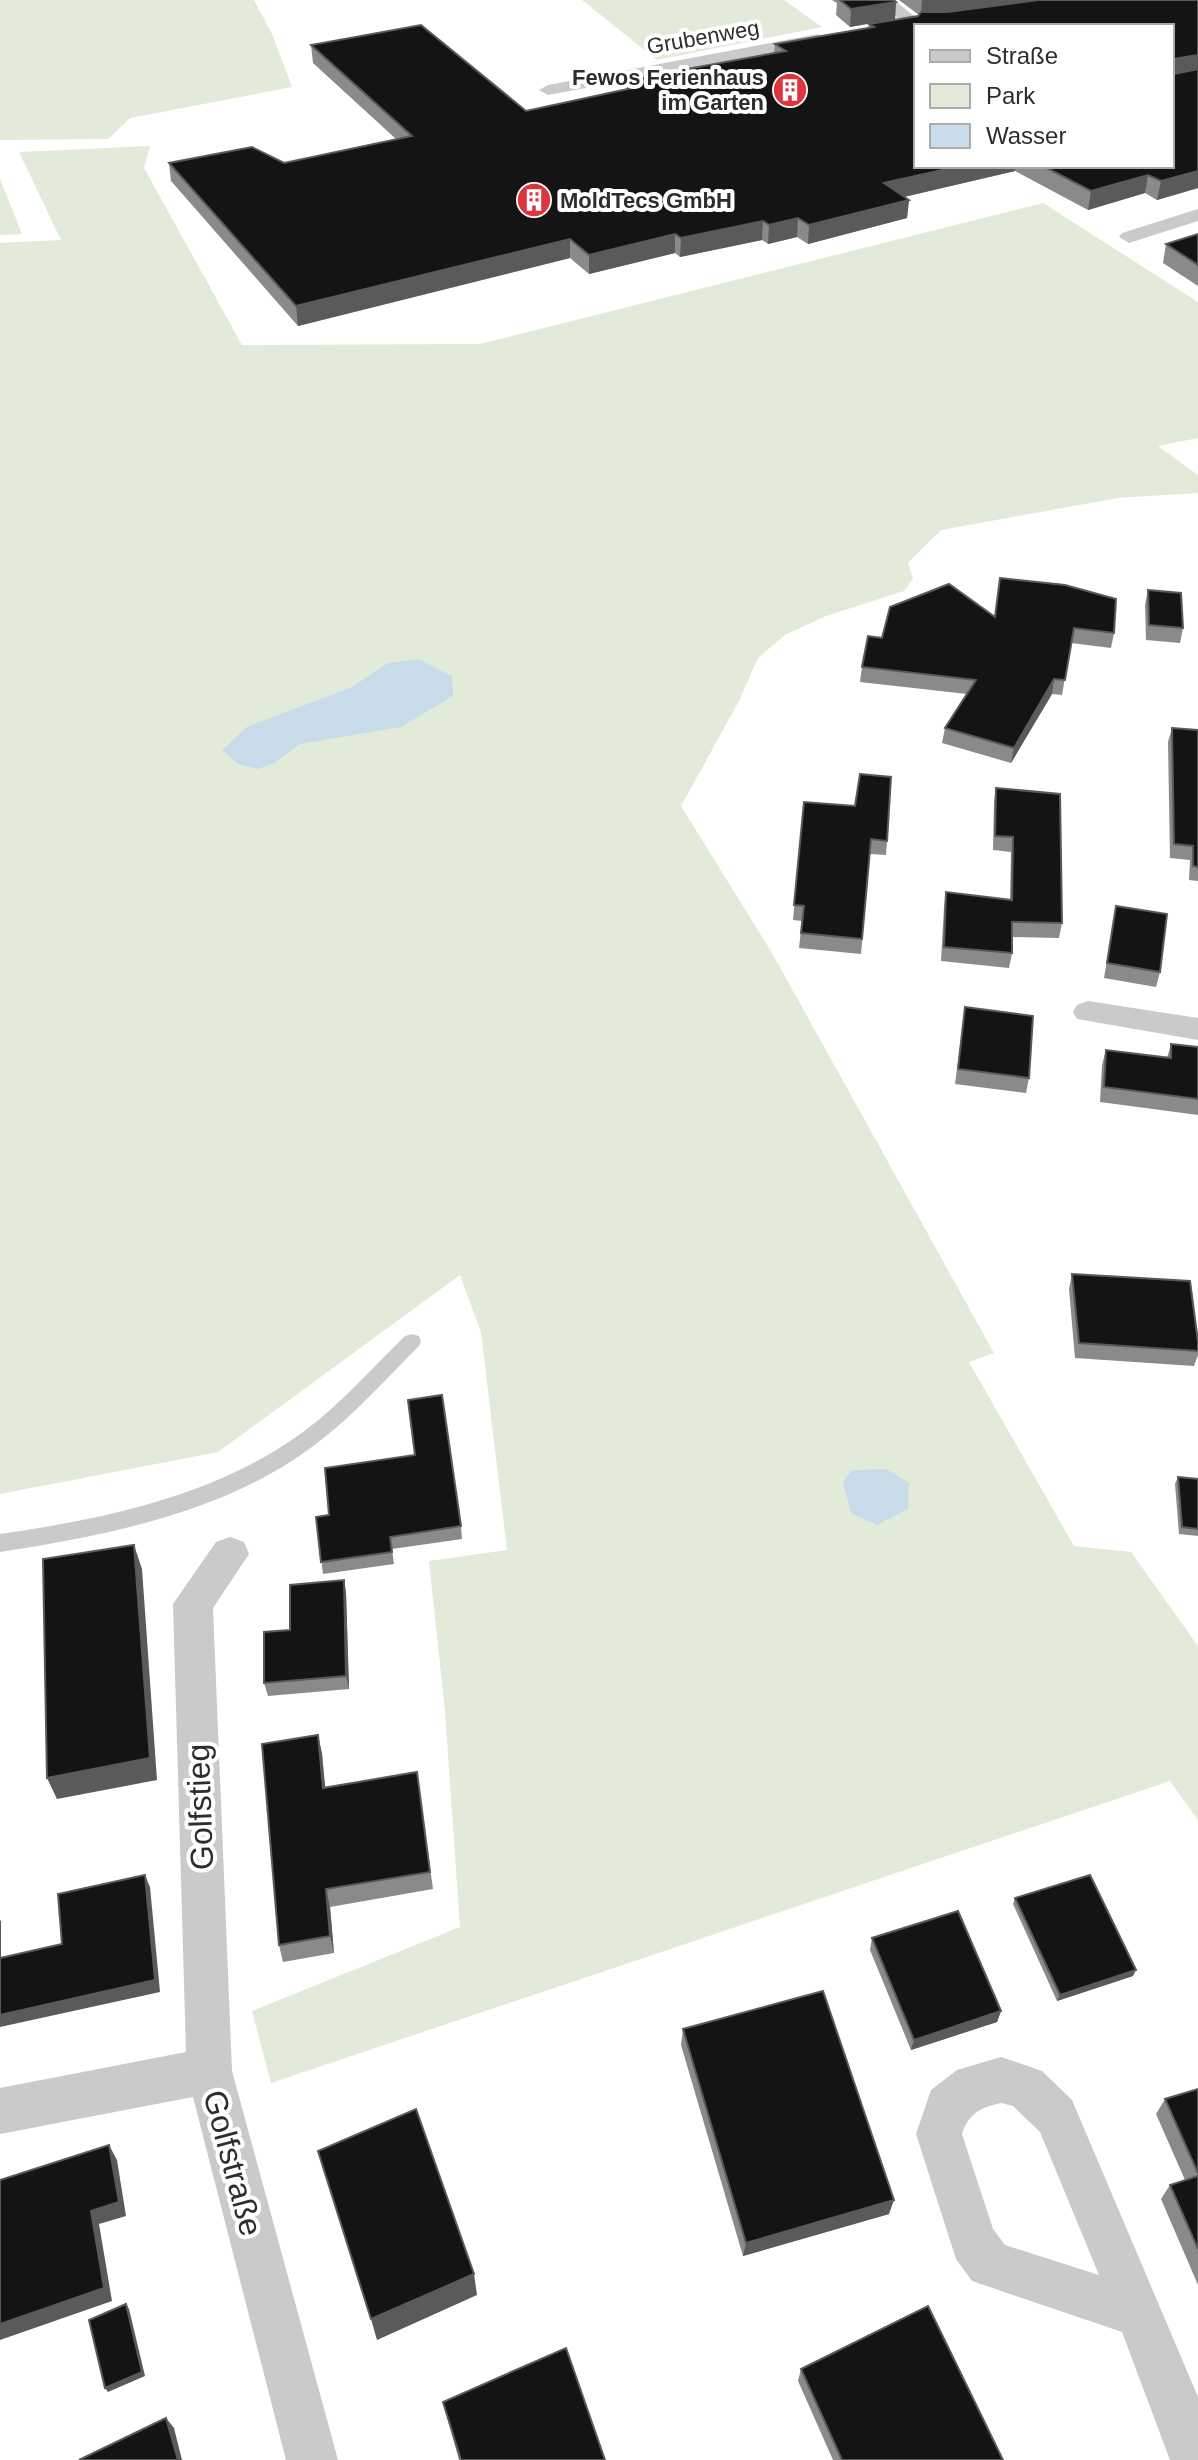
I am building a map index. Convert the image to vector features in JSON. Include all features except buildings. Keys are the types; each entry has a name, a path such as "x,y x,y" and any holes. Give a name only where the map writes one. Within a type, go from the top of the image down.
{"street":[{"path":"883,0 924,23 916,24"},
{"path":"885,28 914,24"},
{"name":"Grubenweg","path":"548,90 653,67 837,35"},
{"path":"1129,237 1198,215"},
{"path":"1088,1012 1198,1029"},
{"name":"Golfstieg","path":"209,2071 193,1604 230,1554"},
{"name":"Golfstraße","path":"0,2111 209,2071 312,2460"},
{"path":"1139,2313 989,2264 973,2242 939,2134 947,2106 973,2086 1001,2080 1026,2087 1056,2116 1139,2313 1196,2460"}],"lane":[{"path":"0,1543 76,1533 218,1492 302,1444 412,1341"}],"green space":[{"path":"0,0 254,0 272,34 292,87 130,118 108,139 0,140"},
{"path":"582,0 784,0 822,27 657,60"},
{"path":"150,146 144,168 242,345 480,344 1043,203 1198,302 1198,438 1158,446 1198,475 1198,493 1118,498 941,530 908,563 913,579 904,591 826,616 785,635 758,658 739,701 681,806 772,953 994,1353 969,1362 1074,1546 1131,1552 1198,1646 1198,1820 1170,1781 271,2083 252,2011 460,1927 445,1711 429,1561 507,1550 481,1332 460,1275 218,1452 0,1494 0,243 61,240 19,152"},
{"path":"0,179 22,234 0,235"}],"water":[{"path":"418,659 452,676 453,696 401,727 300,744 274,763 258,769 238,764 222,750 247,727 352,687 388,663"},
{"path":"886,1469 909,1483 908,1509 877,1525 851,1513 843,1482 852,1470"}],"place":[{"name":"Fewos Ferienhaus im Garten","path":"790,90"},
{"name":"MoldTecs GmbH","path":"534,200"}]}
